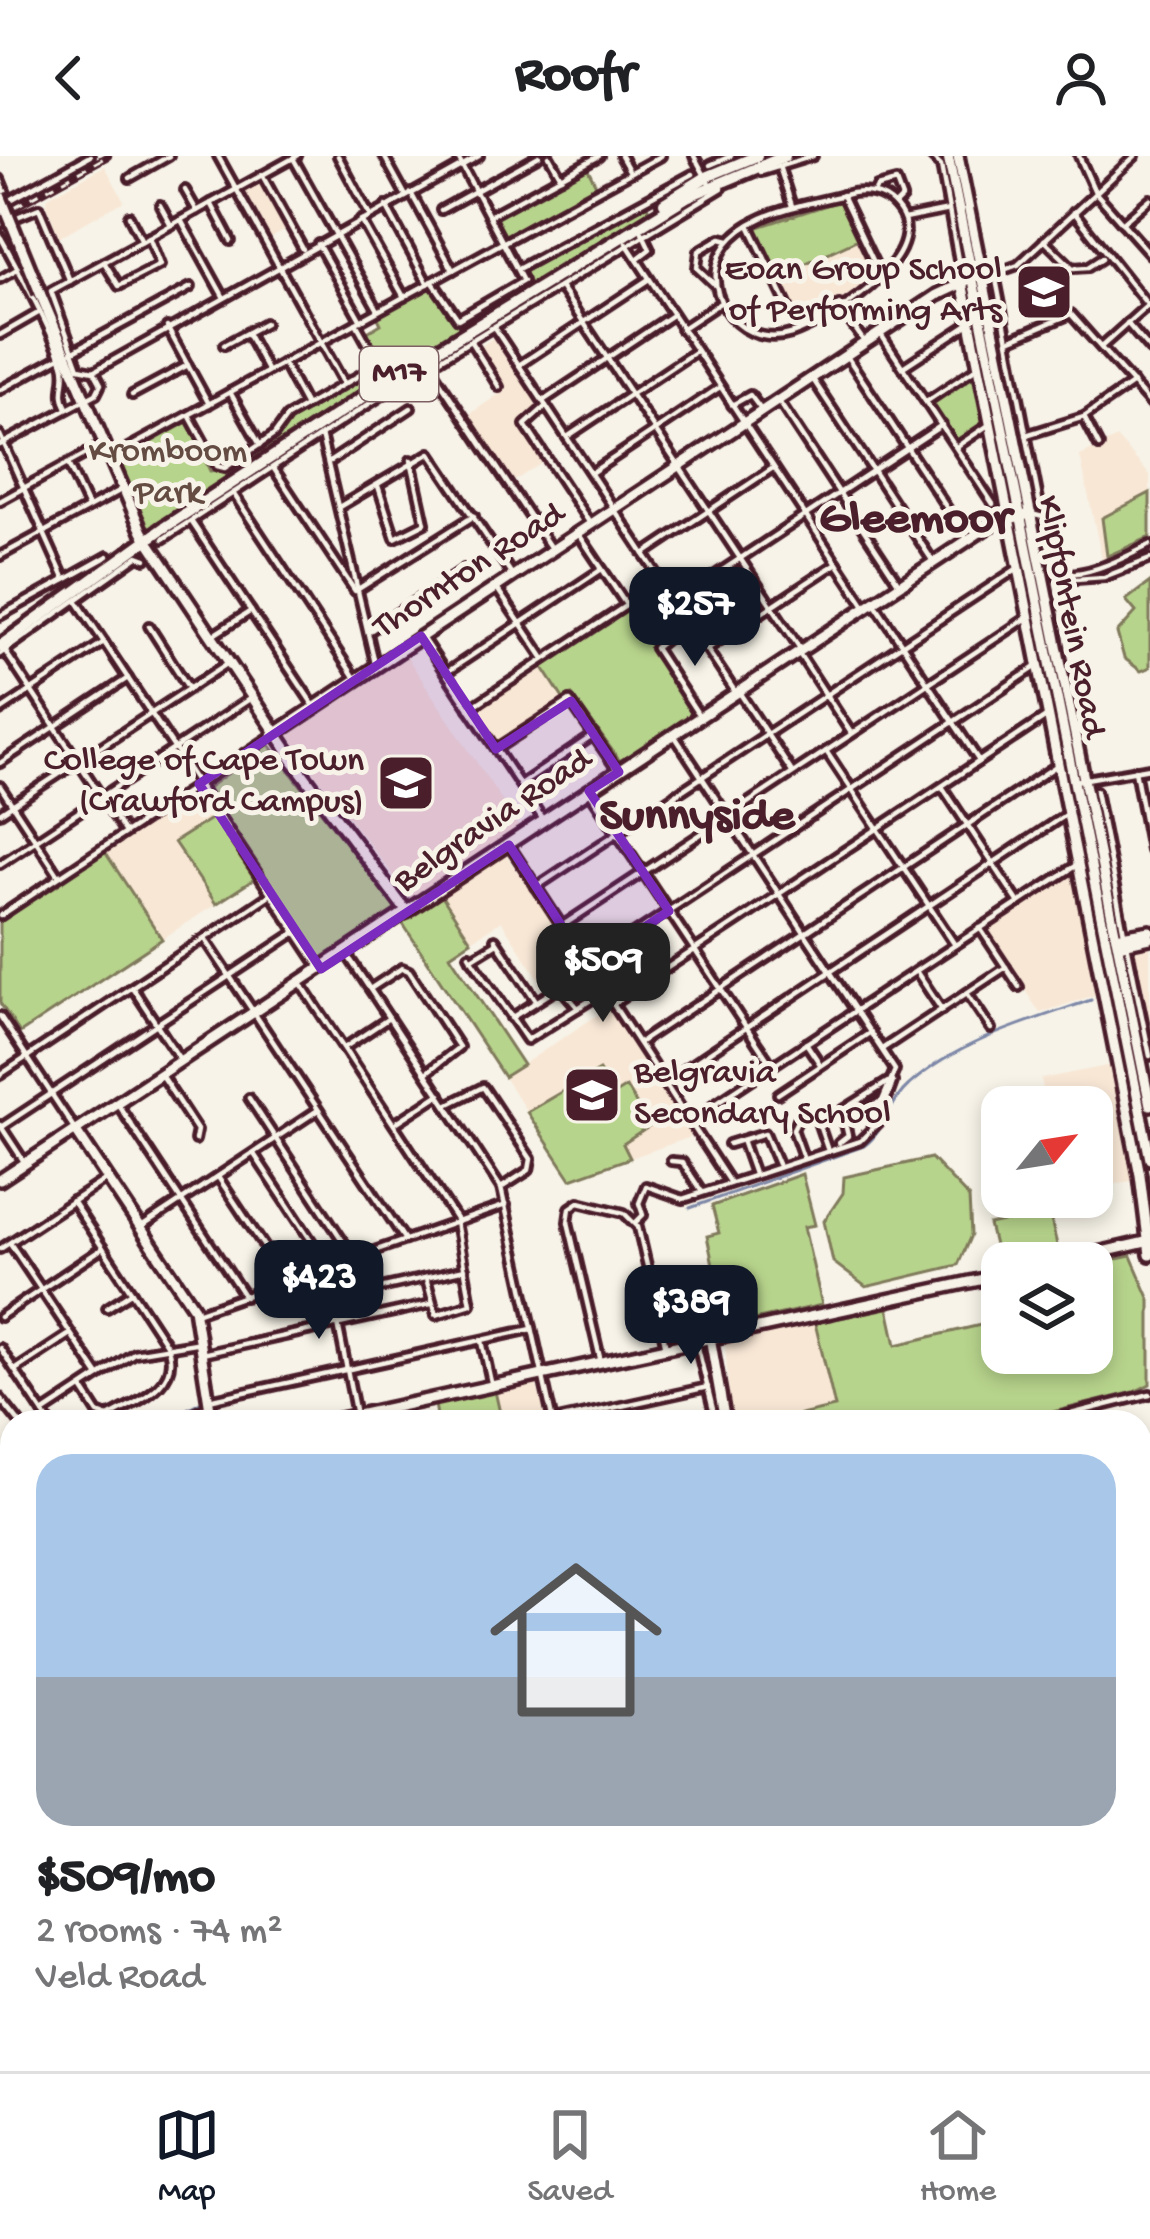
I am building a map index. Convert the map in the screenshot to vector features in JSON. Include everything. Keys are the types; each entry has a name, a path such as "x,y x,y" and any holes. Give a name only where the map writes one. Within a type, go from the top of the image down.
{"main road":[{"name":"M17","path":"2,651 146,540 609,245 705,175 758,156"},
{"name":"M17","path":"705,175 782,161"}],"street":[{"path":"0,206 5,198 90,156"},
{"path":"130,178 169,156"},
{"path":"218,156 344,385"},
{"path":"338,156 370,215"},
{"path":"384,156 453,270"},
{"path":"386,206 430,282 458,319 521,284 518,269 457,156"},
{"path":"378,311 335,235 295,157 70,280 50,297 80,369 94,371 166,327 335,235 386,206 479,156"},
{"path":"441,211 539,156"},
{"path":"549,156 561,177"},
{"path":"489,216 599,156"},
{"path":"621,156 630,173"},
{"path":"110,458 630,173 647,159 662,156"},
{"path":"694,156 705,175"},
{"path":"518,269 705,175 731,156"},
{"path":"163,539 642,232 707,194 782,161 813,156"},
{"path":"931,156 940,164 949,210 1009,340 1040,500"},
{"name":"Klipfontein Road","path":"948,156 978,279 1150,1105"},
{"name":"Klipfontein Road","path":"958,156 978,279"},
{"path":"1079,156 1095,192 1149,251"},
{"path":"978,279 1018,265 1135,156"},
{"path":"782,161 793,208"},
{"path":"262,175 304,252"},
{"path":"0,179 40,293 146,540 274,734 407,912"},
{"path":"874,193 896,182 902,197 895,206"},
{"path":"185,190 197,211"},
{"path":"874,193 895,206 904,219 906,248 882,277 799,331 776,337 755,333 732,319 720,303 717,263 730,240 749,225 793,208 842,195 874,193"},
{"path":"842,195 882,277"},
{"path":"1122,223 1150,199"},
{"path":"211,203 231,241"},
{"path":"160,205 171,225"},
{"path":"0,224 35,206 70,280"},
{"path":"904,219 949,210"},
{"path":"1074,212 1104,257 1149,305 1101,347"},
{"path":"104,262 118,286 160,265 129,216"},
{"path":"181,220 223,296"},
{"path":"361,220 404,297"},
{"path":"749,225 799,331"},
{"path":"636,260 650,249 642,232"},
{"path":"0,236 60,357 66,373 60,395 67,408"},
{"path":"716,285 698,268 699,251 721,238 730,240"},
{"path":"1044,240 1072,268 1088,267 1104,257"},
{"path":"626,243 836,563 902,645 979,761"},
{"path":"189,415 220,468 260,445 306,406 376,364 318,244"},
{"path":"0,279 19,268"},
{"path":"519,365 649,279"},
{"path":"978,279 972,323 1140,1175 1150,1257"},
{"name":"Thornton Road","path":"0,916 880,333 978,279"},
{"path":"72,352 191,287"},
{"path":"560,287 772,606 851,734"},
{"path":"681,329 720,303"},
{"path":"839,305 865,343"},
{"path":"0,335 40,312"},
{"path":"1009,340 1069,313 1150,403"},
{"path":"591,525 525,425 545,404 672,315"},
{"path":"224,345 265,323"},
{"path":"903,367 972,323"},
{"path":"1127,323 1150,350"},
{"path":"166,327 209,404"},
{"path":"495,329 792,773"},
{"path":"247,333 268,372"},
{"path":"880,333 993,504"},
{"path":"471,342 500,387"},
{"path":"567,437 696,351"},
{"path":"846,356 968,540"},
{"path":"0,390 60,357"},
{"path":"283,363 306,406"},
{"path":"132,395 188,365"},
{"path":"429,365 552,550"},
{"path":"926,402 981,367"},
{"path":"2,444 85,400 100,388 94,371"},
{"path":"812,378 934,562"},
{"path":"1026,435 1084,417 1133,383"},
{"path":"591,473 720,387"},
{"path":"230,392 260,445"},
{"path":"732,405 750,394 762,411"},
{"path":"778,400 900,585"},
{"path":"329,462 411,408"},
{"path":"1084,417 1099,446"},
{"path":"956,447 992,424"},
{"path":"675,602 942,425"},
{"path":"0,435 65,580"},
{"path":"322,435 376,667"},
{"path":"0,500 104,444"},
{"path":"340,507 428,452 513,576"},
{"path":"377,483 397,539 428,520 411,460"},
{"path":"68,464 88,508"},
{"path":"272,467 359,592"},
{"path":"644,554 773,468"},
{"path":"0,556 123,489"},
{"path":"233,493 356,680"},
{"path":"1026,514 1043,517 1053,567 1061,580 1089,579 1150,559"},
{"name":"Belgravia Road","path":"0,1180 934,562 1008,518 1026,514"},
{"path":"359,592 474,516"},
{"path":"191,521 315,708"},
{"path":"578,533 626,605"},
{"path":"1053,567 1063,575 1150,545"},
{"path":"0,616 108,556"},
{"path":"125,832 2,651 138,556 146,559"},
{"path":"707,650 836,563"},
{"path":"536,887 1020,567"},
{"path":"368,632 464,569"},
{"path":"446,673 602,569"},
{"path":"1087,569 1089,579"},
{"path":"470,709 662,582"},
{"path":"496,587 544,660"},
{"path":"78,602 321,969"},
{"path":"211,637 250,611"},
{"path":"562,926 1030,616"},
{"path":"688,621 656,646 700,717"},
{"path":"148,626 189,688"},
{"path":"422,637 544,821"},
{"path":"0,711 104,642"},
{"path":"0,813 227,663"},
{"path":"587,965 1040,665"},
{"path":"0,763 128,678"},
{"path":"0,864 251,698"},
{"path":"496,749 570,701 619,772"},
{"path":"613,1004 1049,715"},
{"path":"520,785 594,735"},
{"path":"674,735 895,1070 880,1103 845,1121"},
{"path":"826,751 955,945"},
{"path":"639,1043 1059,764"},
{"path":"1080,780 1150,768"},
{"path":"1135,770 1150,850"},
{"path":"0,786 59,876"},
{"path":"942,786 1019,903"},
{"path":"589,791 772,1066"},
{"path":"1096,791 1117,941 1150,1051"},
{"path":"664,1082 1069,813"},
{"path":"508,845 730,1183"},
{"path":"690,1120 1078,864"},
{"path":"0,1075 272,894"},
{"path":"980,928 1019,987"},
{"path":"26,1164 1,1126 296,932"},
{"path":"1094,946 1150,935"},
{"path":"205,938 405,1240"},
{"path":"536,1001 496,940 470,957 528,1040 605,991"},
{"name":"Klipfontein Road","path":"1117,941 1150,1159"},
{"path":"346,952 501,1188 550,1410"},
{"path":"883,1049 1006,967"},
{"path":"370,989 402,968 409,971 459,1047 426,1073"},
{"path":"916,971 942,1010"},
{"path":"300,982 457,1222 471,1304 438,1315 426,1278"},
{"path":"511,1018 561,986 578,1009"},
{"path":"131,987 181,1061"},
{"path":"967,993 991,1029"},
{"path":"0,1016 196,1313 210,1410"},
{"path":"344,1048 388,1018"},
{"path":"778,1094 871,1032"},
{"path":"806,1043 821,1066"},
{"path":"161,1075 197,1130 195,1140"},
{"path":"635,1223 644,1215 639,1203 646,1186 678,1200 839,1143 848,1137 844,1108 891,1080"},
{"path":"839,1143 860,1141 874,1130 892,1096 891,1080"},
{"path":"447,1105 483,1087 531,1159 529,1170 501,1188"},
{"path":"394,1124 440,1094"},
{"path":"249,1098 354,1258"},
{"path":"118,1104 245,1297"},
{"path":"141,1228 318,1110"},
{"path":"802,1157 793,1129 796,1120 816,1116 827,1148"},
{"path":"729,1144 766,1133 778,1166"},
{"path":"742,1140 754,1174"},
{"path":"254,1154 325,1268 355,1410"},
{"path":"670,1162 682,1162 702,1192"},
{"path":"218,1177 287,1282"},
{"path":"0,1249 108,1178"},
{"path":"72,1202 168,1347 174,1365 169,1378 120,1410"},
{"path":"601,1362 567,1219 575,1203 624,1213 635,1223 666,1347"},
{"path":"196,1313 506,1205"},
{"path":"1113,1249 1148,1241"},
{"path":"10,1243 99,1376"},
{"path":"1125,1246 1150,1257"},
{"path":"0,1317 103,1248"},
{"path":"331,1299 465,1269"},
{"path":"398,1410 981,1279"},
{"path":"107,1308 132,1292"},
{"path":"202,1354 431,1304"},
{"path":"195,1410 346,1370 533,1329"},
{"path":"15,1370 70,1334"},
{"path":"710,1337 719,1410"},
{"path":"482,1341 491,1386"},
{"path":"48,1410 134,1352 201,1342"},
{"path":"0,1348 41,1410"},
{"path":"698,1348 716,1410"},
{"path":"606,1410 708,1387"},
{"path":"82,1388 96,1410"},
{"path":"1086,1410 1150,1393"}],"highlighted area":[{"path":"421,636 496,749 571,701 619,772 589,791 669,911 587,965 509,845 321,969 199,784"}],"shaded area":[{"path":"105,166 124,201 59,237 46,204 48,197"},
{"path":"262,179 289,228 268,240 240,191"},
{"path":"840,200 878,278 801,328 752,228"},
{"path":"494,337 539,404 520,423 545,461 511,483 467,416 505,390 478,348"},
{"path":"1117,438 1150,475 1150,545 1103,564 1080,456"},
{"name":"College of Cape Town (Crawford Campus)","path":"405,654 522,831 414,902 286,736"},
{"path":"542,666 564,700 496,742 477,709"},
{"path":"195,792 256,878 162,939 105,852"},
{"path":"505,854 579,958 542,983 501,921 431,967 401,921"},
{"path":"1071,872 1098,994 1040,1013 986,931"},
{"path":"1150,938 1150,1049 1126,943"},
{"name":"Belgravia Secondary School","path":"611,1006 696,1135 571,1179 504,1077"},
{"path":"1112,1065 1135,1180 1113,1185 1113,1086 1042,1086 1041,1079"},
{"path":"815,1323 835,1407 730,1410 725,1343"},
{"path":"536,1383 544,1410 500,1410 496,1391"}],"green space":[{"path":"586,165 597,187 503,237 493,216"},
{"path":"839,201 858,239 778,276 755,228"},
{"name":"Kromboom Park","path":"645,202 649,210 606,244 156,528 143,525 117,457 187,420 210,471 225,470 276,436 289,418 376,368 378,359 364,334 381,324 376,314 431,284 448,315 458,321 523,284 526,267"},
{"path":"974,373 988,423 956,445 930,403"},
{"path":"1150,493 1150,537 1107,556 1102,518"},
{"path":"1150,582 1150,667 1141,671 1124,658 1117,633 1136,612 1126,600"},
{"path":"634,605 656,638 651,649 694,714 622,764 572,695 564,700 542,666"},
{"path":"269,744 397,910 323,962 206,789"},
{"path":"215,816 256,878 216,904 174,842"},
{"path":"105,852 162,939 20,1033 0,1003 0,922"},
{"path":"441,895 471,941 450,955 523,1065 504,1077 401,921"},
{"path":"599,1070 615,1094 626,1087 650,1126 623,1144 630,1158 571,1179 527,1112"},
{"path":"931,1158 969,1198 971,1235 958,1265 866,1287 833,1262 824,1221 843,1193 844,1177"},
{"path":"802,1174 815,1225 804,1227 822,1305 726,1326 707,1236 719,1233 712,1206"},
{"path":"1050,1218 1056,1242 993,1242 989,1225"},
{"path":"1131,1256 1150,1300 1150,1384 1134,1392 1061,1410 822,1410 835,1407 815,1323 888,1308 896,1345 981,1325 981,1374 1113,1374 1113,1260"},
{"path":"495,1391 499,1410 436,1410 435,1404"}],"waterway":[{"path":"690,1208 864,1146 902,1092 928,1070 996,1034 1091,1000"},
{"path":"185,1410 202,1401"}],"railway":[{"path":"0,215 108,156"}],"place":[{"name":"Eoan Group School of Performing Arts","path":"1044,292"},
{"name":"College of Cape Town (Crawford Campus)","path":"406,783"},
{"name":"Belgravia Secondary School","path":"592,1095"}],"district":[{"name":"Gleemoor","path":"915,521"},
{"name":"Sunnyside","path":"698,818"}]}
